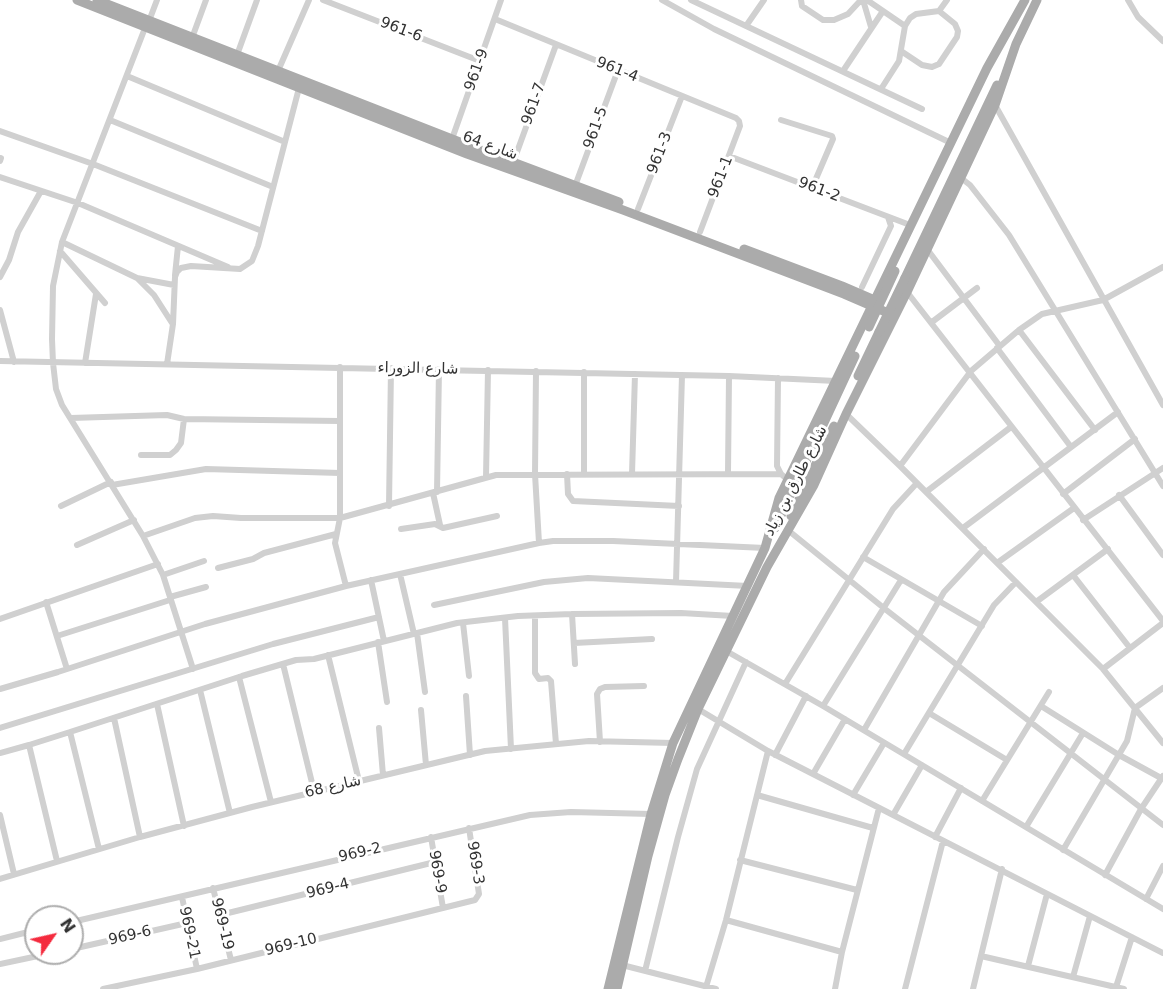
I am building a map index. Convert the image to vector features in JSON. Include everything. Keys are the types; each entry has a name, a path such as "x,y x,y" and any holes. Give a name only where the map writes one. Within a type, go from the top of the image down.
{"main road":[{"name":"شارع 64","path":"77,0 237,55 575,186 842,286 873,303"},
{"name":"شارع 64","path":"97,0 147,24 299,88 467,154 897,313"},
{"name":"شارع طارق بن زياد","path":"608,989 651,814 673,743 765,548 784,477 836,381 987,68 1025,0"},
{"name":"شارع طارق بن زياد","path":"617,989 648,856 665,795 698,709 728,652 767,567 819,476 846,414 908,292 995,105 1016,44 1037,0"},
{"path":"765,548 1011,26"},
{"path":"767,567 1016,44"}],"street":[{"path":"157,0 62,242 53,286 53,363 56,389 70,418 134,520 158,564 193,669"},
{"path":"192,38 206,0"},
{"path":"237,55 257,0"},
{"path":"278,71 309,0"},
{"name":"961-6","path":"323,0 480,61"},
{"name":"961-9","path":"452,139 501,0"},
{"path":"662,0 714,29 951,142"},
{"path":"691,0 922,109"},
{"path":"746,26 764,0"},
{"path":"801,0 802,6 823,20 834,20 848,14 864,0"},
{"path":"864,0 905,26"},
{"path":"864,0 871,27"},
{"path":"881,89 899,61 905,26 913,15 939,11 947,0"},
{"path":"1128,0 1138,16 1163,41"},
{"path":"843,71 883,11"},
{"path":"901,51 922,64 932,67 939,64 957,37 958,31 955,24 939,11"},
{"name":"961-4","path":"495,19 739,121"},
{"name":"961-7","path":"513,162 556,45"},
{"name":"961-5","path":"575,186 618,70"},
{"path":"127,76 285,142"},
{"path":"175,277 181,268 186,266 234,269 245,267 252,261 299,88"},
{"name":"961-3","path":"638,209 682,96"},
{"path":"995,105 1163,405"},
{"path":"110,120 273,187"},
{"path":"781,120 832,136 833,139 813,188"},
{"name":"961-1","path":"700,232 741,126 739,121"},
{"path":"0,131 93,164 262,231"},
{"name":"961-2","path":"729,156 910,225"},
{"path":"0,177 78,203 234,269"},
{"path":"961,178 970,185 1009,235 1163,486"},
{"path":"0,277 9,260 18,232 41,191"},
{"path":"862,287 891,226 888,217"},
{"path":"886,239 889,246 898,251"},
{"path":"62,242 137,278 174,285"},
{"path":"167,364 173,324 178,246"},
{"path":"927,249 1071,447"},
{"path":"60,251 105,303"},
{"path":"900,466 971,371 1019,330 1042,314 1103,300 1163,267"},
{"path":"137,278 154,294 173,324"},
{"path":"932,322 977,288"},
{"path":"908,292 1163,622 1102,669"},
{"path":"85,363 96,294"},
{"path":"0,310 14,362"},
{"path":"1019,330 1095,430"},
{"name":"شارع الزوراء","path":"0,361 584,372 836,381"},
{"path":"340,367 340,518 335,543 346,585"},
{"path":"388,506 391,368"},
{"path":"439,369 435,493 440,525"},
{"path":"486,477 488,370"},
{"path":"536,371 535,474 539,543"},
{"path":"584,372 584,474"},
{"path":"632,474 635,374"},
{"path":"676,582 682,375"},
{"path":"729,376 729,473"},
{"path":"778,378 777,466 784,477"},
{"path":"963,528 1118,412"},
{"path":"846,414 963,528 1102,669 1163,743"},
{"path":"70,418 167,415 184,419 340,421"},
{"path":"141,455 171,454 176,450 181,443 184,419"},
{"path":"926,492 1011,427"},
{"path":"1063,494 1135,439"},
{"path":"1083,520 1163,468"},
{"path":"61,506 112,484 206,469 340,473"},
{"path":"143,536 195,518 213,516 340,518 496,475 729,473 784,477"},
{"path":"567,474 568,494 573,501 678,506"},
{"path":"785,684 893,509 917,483"},
{"path":"1119,495 1163,555"},
{"path":"997,563 1074,508"},
{"path":"401,529 440,525 443,528 496,516"},
{"path":"77,545 134,520"},
{"path":"789,531 1030,723 1163,825"},
{"path":"218,568 336,534"},
{"path":"0,689 181,632 346,585 539,543 613,541 765,548"},
{"path":"864,730 944,592 984,549"},
{"path":"1036,602 1108,549"},
{"path":"863,557 982,626"},
{"path":"163,575 204,561"},
{"path":"0,619 158,564"},
{"path":"400,574 415,633 425,692"},
{"path":"1073,575 1131,648"},
{"path":"434,605 543,582 588,578 748,586"},
{"path":"371,580 379,617 387,702"},
{"path":"823,706 901,580"},
{"path":"904,754 994,605 1016,582"},
{"path":"57,636 206,586"},
{"path":"46,602 67,669"},
{"path":"0,753 283,664 463,622 572,614 733,616"},
{"path":"572,614 575,664"},
{"path":"535,616 535,673 539,679 548,678 551,681 556,744"},
{"path":"0,728 273,644 379,617"},
{"path":"505,618 511,749"},
{"path":"463,622 469,676"},
{"path":"574,643 652,639"},
{"path":"728,652 864,730 1163,909"},
{"path":"328,655 358,781"},
{"path":"645,971 697,769 746,662"},
{"path":"283,664 314,792"},
{"path":"239,677 272,802"},
{"path":"600,741 597,694 600,689 644,686"},
{"path":"1064,850 1127,741 1135,708 1163,688"},
{"path":"200,690 230,813"},
{"path":"982,801 1049,692"},
{"path":"466,696 470,755"},
{"path":"775,755 806,696"},
{"path":"157,704 184,826"},
{"path":"1041,706 1119,755 1162,777 1141,809 1105,874"},
{"path":"698,709 775,755 1163,953"},
{"path":"421,710 426,765"},
{"path":"929,713 1007,760"},
{"path":"114,718 140,837"},
{"path":"813,774 845,719"},
{"path":"379,728 383,775"},
{"path":"70,732 99,849"},
{"path":"1026,827 1083,733"},
{"name":"شارع 68","path":"0,879 230,813 470,755 600,741 673,743"},
{"path":"853,795 884,743"},
{"path":"29,745 57,861"},
{"path":"706,987 726,920 768,751"},
{"path":"893,815 922,765"},
{"path":"935,837 961,788"},
{"path":"757,795 873,828"},
{"path":"835,989 857,890 879,808"},
{"name":"969-2","path":"84,919 530,815 571,812 651,814"},
{"path":"0,815 14,874"},
{"name":"969-3","path":"469,828 478,897"},
{"name":"969-9","path":"431,837 443,908"},
{"path":"905,989 943,841"},
{"path":"740,860 857,890"},
{"name":"969-4","path":"220,915 435,862"},
{"path":"1146,899 1163,866"},
{"path":"973,989 1002,869"},
{"name":"969-19","path":"213,888 231,960"},
{"path":"1028,966 1047,894"},
{"name":"969-21","path":"182,897 197,969"},
{"name":"969-10","path":"103,989 197,969 475,900 478,897"},
{"path":"1073,977 1090,916"},
{"path":"726,920 842,952"},
{"name":"969-6","path":"84,946 187,923"},
{"path":"0,939 24,933"},
{"path":"1116,987 1132,938"},
{"path":"981,956 1124,989"},
{"path":"0,964 24,959"},
{"path":"622,965 716,989"}]}
